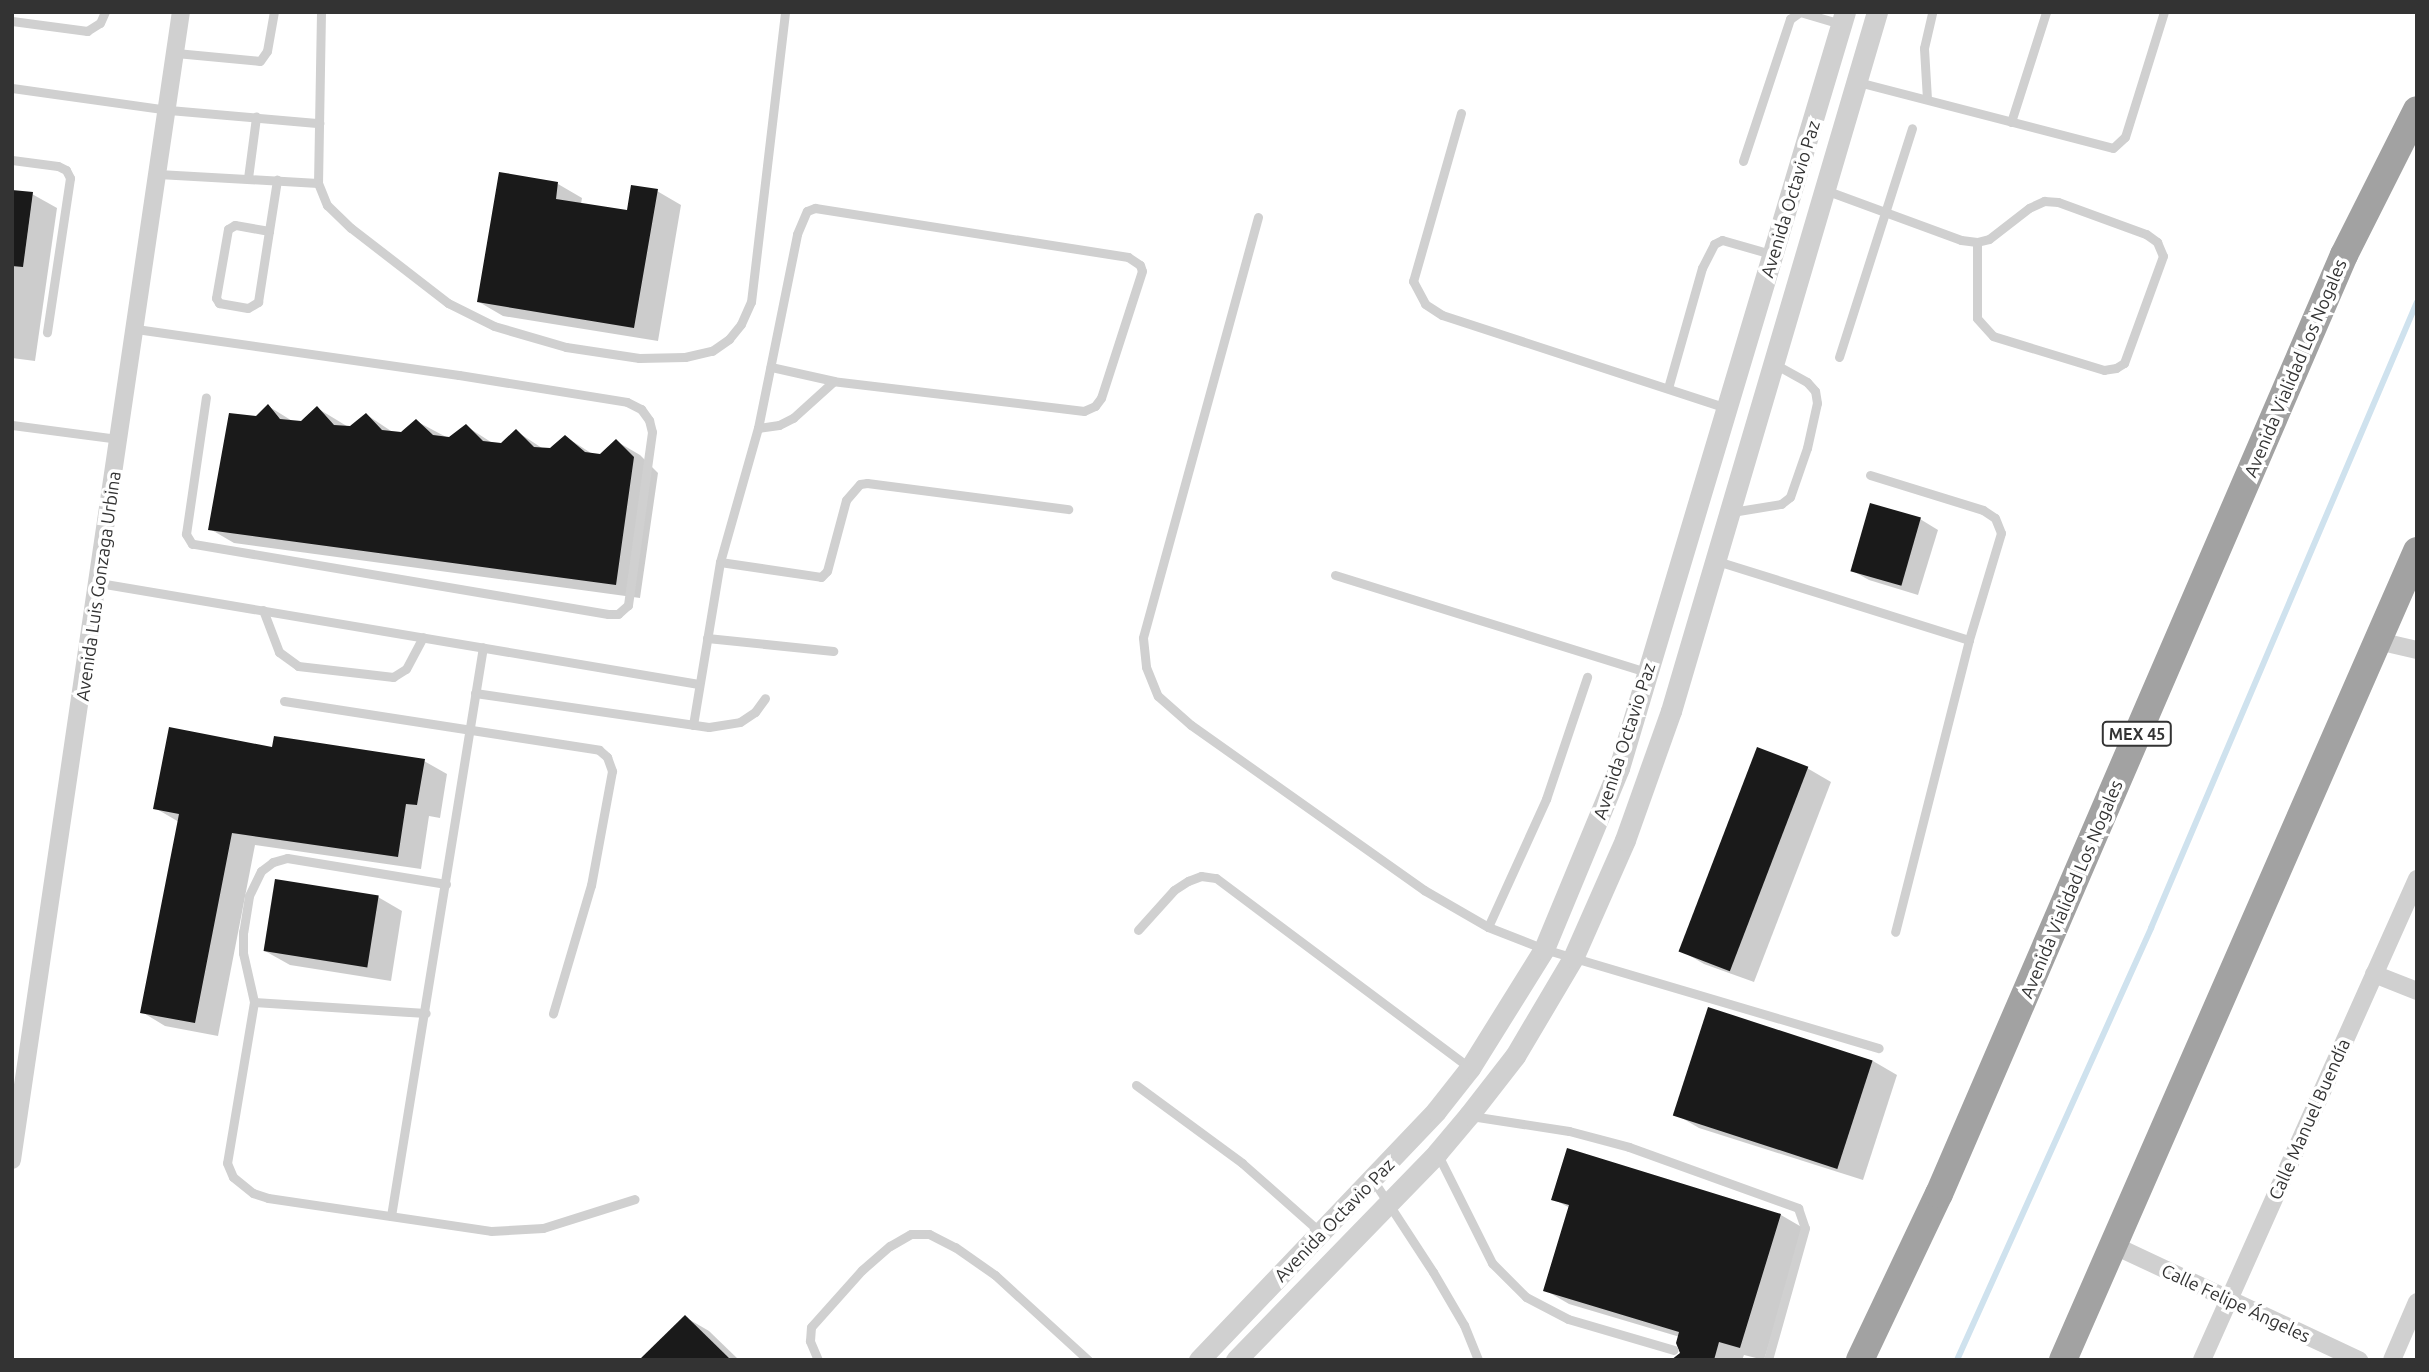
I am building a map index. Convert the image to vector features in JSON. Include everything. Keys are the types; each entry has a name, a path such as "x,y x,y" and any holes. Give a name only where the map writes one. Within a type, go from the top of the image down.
{"highway":[{"name":"Avenida Vialidad Los Nogales","path":"1860,1360 1939,1194 2344,254 2417,110"},
{"path":"2063,1360 2417,551"}],"street":[{"name":"Avenida Luis Gonzaga Urbina","path":"13,1155 169,110 181,12"},
{"name":"Avenida Octavio Paz","path":"1237,1360 1437,1153 1469,1115 1515,1056 1573,958 1625,840 1666,724 1877,12"},
{"name":"Avenida Octavio Paz","path":"1199,1360 1436,1111 1470,1068 1545,949 1619,768 1843,18"},
{"path":"2378,641 2417,650"},
{"name":"Calle Manuel Buendía","path":"2202,1360 2417,879"},
{"path":"2374,974 2417,990"},
{"name":"Calle Felipe Ángeles","path":"2113,1245 2359,1360"},
{"path":"2392,1360 2417,1302"}],"lane":[{"path":"12,21 87,31 100,23 105,12"},
{"path":"176,53 260,61 267,51 274,12"},
{"path":"321,12 318,183 327,205 351,228 448,303 494,326 566,347 639,358 685,357 712,351 729,339 751,302 785,12"},
{"path":"1743,161 1790,19 1800,12 1843,18"},
{"path":"1927,99 1924,48 1932,12"},
{"path":"2011,122 2046,12"},
{"path":"1856,81 2105,148 2118,146 2125,137 2164,12"},
{"path":"12,88 169,110 319,123"},
{"path":"1461,113 1413,281 1425,304 1442,315 1727,408"},
{"path":"248,178 256,117"},
{"path":"1839,357 1912,128"},
{"path":"12,160 58,166 66,170 70,178 47,332"},
{"path":"158,174 318,183"},
{"path":"269,231 235,225 228,229 216,298 219,303 248,308 258,302 269,231 276,180"},
{"path":"1825,190 1961,240 1977,242 1989,239 2044,201 2058,202 2146,234 2157,242 2163,256 2124,363 2104,370 1993,336 1977,318 1977,242"},
{"path":"693,725 720,562 758,428 797,234 807,211 815,208 1128,257 1140,265 1142,271 1101,398 1084,411 834,381 771,367"},
{"path":"1258,218 1152,597 1143,638 1146,667 1158,696 1191,725 1424,890 1488,927 1573,958 1879,1048"},
{"path":"1668,388 1702,268 1714,244 1722,240 1773,254"},
{"path":"136,328 484,379 627,402 641,408 649,420 652,432 628,606 618,614 608,614 192,544 186,534 205,397"},
{"path":"1730,512 1772,506 1790,497 1807,448 1817,403 1815,391 1807,382 1774,363"},
{"path":"758,428 779,425 793,418 834,381"},
{"path":"12,425 119,439"},
{"path":"1871,475 1983,510 1995,518 2001,533 1969,640 1895,932"},
{"path":"720,562 821,577 827,571 846,500 860,484 1068,509"},
{"path":"1715,560 1969,640"},
{"path":"1335,575 1647,673"},
{"path":"99,583 699,684"},
{"path":"263,610 279,652 298,666 393,677 406,669 423,638"},
{"path":"707,638 833,651"},
{"path":"391,1216 483,648"},
{"path":"1488,927 1546,799 1587,677"},
{"path":"475,693 693,725 724,726 740,722 755,712 765,698"},
{"path":"284,701 599,750 611,763 591,885 553,1013"},
{"path":"446,884 287,859 273,862 261,871 255,882 243,932 243,953 254,1002 228,1163 233,1177 253,1193 268,1198 491,1231 517,1231 579,1218 635,1199"},
{"path":"1138,930 1174,890 1201,876 1216,878 1470,1068"},
{"path":"254,1002 426,1013"},
{"path":"1136,1085 1242,1163 1321,1233"},
{"path":"1469,1115 1569,1131 1618,1144 1798,1208 1805,1228 1768,1360"},
{"path":"1437,1153 1492,1263 1526,1297 1568,1319 1674,1350"},
{"path":"1373,1180 1464,1325 1478,1360"},
{"path":"818,1360 810,1341 811,1326 862,1270 890,1246 911,1234 929,1234 955,1247 995,1275 1088,1360"}],"building":[{"path":"499,172 558,182 556,199 627,210 631,185 658,189 634,328 477,302"},
{"path":"12,190 33,192 23,267 12,266"},
{"path":"268,404 280,419 301,421 317,406 334,425 350,426 366,413 382,430 401,432 416,419 433,435 449,437 466,424 483,441 501,443 516,429 534,447 550,448 565,435 585,452 600,454 616,439 634,457 616,585 208,530 229,413 256,416"},
{"path":"1870,503 1921,518 1901,586 1850,571"},
{"path":"169,727 272,747 274,736 425,759 417,805 406,804 398,857 232,833 195,1023 140,1013 179,814 153,809"},
{"path":"1757,747 1808,767 1730,971 1679,951"},
{"path":"275,879 379,895 367,968 264,951"},
{"path":"1708,1007 1873,1060 1837,1169 1673,1115"},
{"path":"1567,1148 1781,1214 1740,1348 1719,1342 1714,1360 1671,1360 1680,1353 1676,1343 1679,1332 1543,1291 1569,1205 1551,1200"},
{"path":"685,1315 731,1360 639,1360"}],"waterway":[{"path":"1957,1360 2151,928 2417,302"}]}
